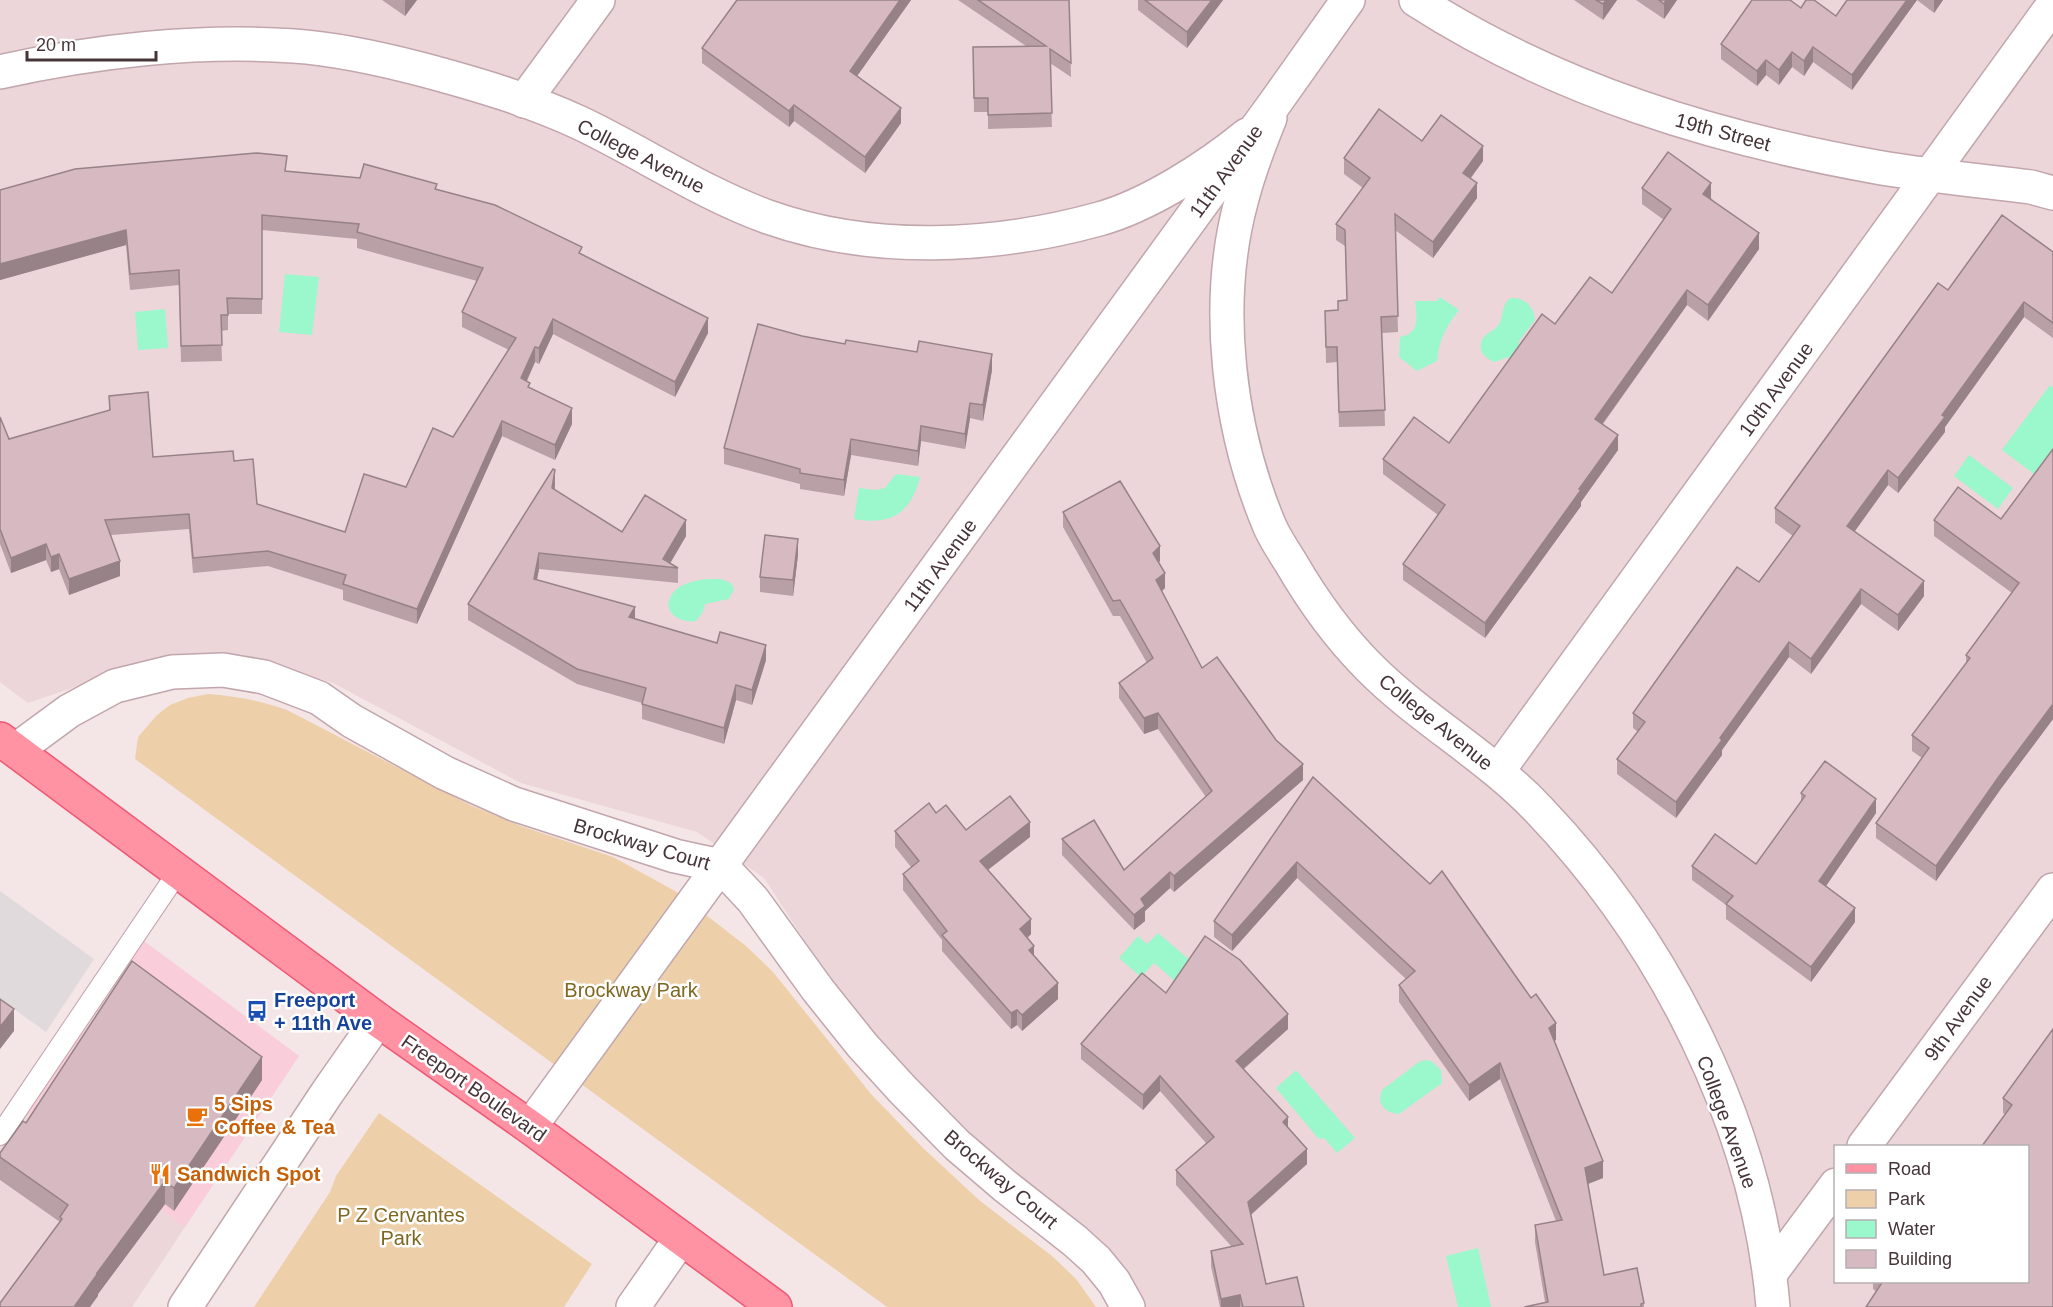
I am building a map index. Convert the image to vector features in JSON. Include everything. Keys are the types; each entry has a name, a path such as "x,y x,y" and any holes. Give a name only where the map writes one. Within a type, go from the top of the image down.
{"main road":[{"name":"Freeport Boulevard","path":"8,744 378,1020 530,1127 775,1307"}],"street":[{"path":"524,101 598,0"},
{"name":"11th Avenue","path":"530,1127 1267,115 1348,0"},
{"name":"19th Street","path":"1416,0 1459,28 1524,60 1583,87 1659,115 1772,145 1884,168 2031,187 2053,193"},
{"name":"10th Avenue","path":"1498,771 2053,5"},
{"name":"College Avenue","path":"0,72 100,54 168,46 295,46 368,57 425,70 524,101 577,122 721,197 769,217 820,232 881,241 989,240 1101,219 1144,201 1191,175 1226,153 1267,115"},
{"name":"College Avenue","path":"1267,115 1240,204 1231,258 1227,316 1231,374 1246,461 1271,530 1300,579 1336,631 1370,669 1498,771 1539,809 1613,897 1650,950 1711,1069 1731,1121 1753,1192 1770,1274 1773,1307"},
{"name":"Brockway Court","path":"8,744 115,686 172,672 223,670 264,677 319,698 352,721 445,773 514,804 664,853 721,866 753,900 818,990 862,1045 902,1089 957,1145 1096,1260 1114,1282 1128,1307"},
{"name":"9th Avenue","path":"1865,1145 2053,890"},
{"path":"185,1307 378,1020"},
{"path":"1770,1274 1834,1188"},
{"path":"633,1307 681,1238"}],"lane":[{"path":"0,1135 178,872"}],"shaded area":[{"path":"0,0 2053,0 2053,1307 1143,1307 987,1159 860,1026 764,878 697,832 521,783 333,683 242,654 160,658 28,703 0,682"},
{"path":"0,891 94,959 46,1032 0,999"},
{"path":"136,935 299,1056 185,1227 19,1107"},
{"path":"19,1107 185,1227 132,1307 0,1307 0,1135"}],"green space":[{"name":"Brockway Park","path":"208,694 248,699 287,710 470,805 521,826 613,857 675,891 746,946 773,972 871,1094 923,1148 979,1200 1052,1256 1076,1279 1096,1307 887,1307 135,759 138,737 157,715 170,705"},
{"name":"P Z Cervantes Park","path":"379,1113 592,1264 564,1307 254,1307 330,1192 336,1176"}],"water":[{"path":"285,274 319,277 312,335 279,332"},
{"path":"1440,297 1459,310 1444,334 1439,346 1437,361 1417,371 1399,357 1400,337 1414,329 1416,324 1415,301 1437,301"},
{"path":"1510,298 1520,299 1527,303 1533,311 1535,320 1519,341 1519,348 1515,356 1495,362 1484,355 1481,345 1484,337 1501,321 1505,304"},
{"path":"165,309 168,348 138,350 135,312"},
{"path":"2050,385 2053,387 2053,448 2034,474 2002,450"},
{"path":"1969,455 2013,488 1998,509 1954,476"},
{"path":"896,474 920,477 911,500 905,508 889,518 867,521 854,519 859,488 875,490 885,488"},
{"path":"721,579 731,583 734,589 729,599 705,604 703,612 696,621 684,620 673,615 668,605 673,593 689,583"},
{"path":"1158,933 1192,962 1175,981 1154,963 1141,977 1119,958 1138,936 1147,944"},
{"path":"1425,1060 1431,1061 1441,1070 1442,1083 1399,1114 1386,1110 1380,1100 1382,1090"},
{"path":"1296,1070 1355,1138 1337,1153 1325,1139 1318,1138 1276,1088"},
{"path":"1478,1248 1491,1307 1458,1307 1446,1256"}],"building":[{"path":"737,0 900,0 850,71 901,108 865,157 794,105 789,111 702,48"},
{"path":"978,0 1069,0 1071,63 1050,49 1052,113 988,115 988,98 974,98 973,47 1046,46"},
{"path":"1145,0 1212,0 1187,32"},
{"path":"1752,0 1790,0 1801,8 1806,0 1814,0 1836,16 1847,0 1907,0 1852,75 1813,47 1804,61 1792,52 1779,70 1766,60 1757,71 1721,44"},
{"path":"1379,109 1422,141 1441,115 1483,146 1463,173 1477,183 1433,242 1395,214 1398,316 1381,317 1385,410 1339,412 1337,347 1326,347 1325,311 1338,310 1338,301 1347,300 1345,230 1336,224 1370,178 1344,158"},
{"path":"1668,152 1711,183 1703,194 1759,233 1708,305 1687,290 1595,419 1618,435 1485,623 1403,564 1445,505 1383,459 1414,417 1449,443 1542,314 1555,324 1590,277 1612,293 1671,209 1642,188"},
{"path":"257,153 287,156 285,171 360,178 364,164 437,184 435,189 495,205 582,247 579,253 708,318 675,382 553,319 539,348 535,347 521,378 530,383 528,387 572,408 555,445 502,421 417,609 343,584 346,575 268,551 193,558 189,514 105,520 120,561 69,579 59,554 51,557 46,544 11,558 0,529 0,417 9,439 110,410 109,396 148,392 153,457 233,451 234,461 253,459 257,504 345,532 364,474 406,487 433,428 453,437 516,338 462,312 483,268 357,232 359,224 262,215 262,299 227,298 228,315 221,315 222,345 181,346 179,270 130,274 126,230 0,264 0,190 75,169"},
{"path":"2002,215 2053,252 2053,323 2024,302 1942,415 1945,417 1898,478 1888,470 1847,526 1924,581 1898,615 1861,589 1811,659 1789,642 1720,738 1722,740 1676,802 1617,759 1645,722 1633,713 1737,567 1759,582 1800,526 1775,508 1938,283 1948,290"},
{"path":"758,324 802,336 845,344 846,340 917,352 919,341 992,354 983,405 970,403 965,434 921,426 918,451 851,439 844,480 800,473 800,469 724,448"},
{"path":"2053,449 2053,704 1936,866 1876,823 1929,748 1912,735 1970,658 1966,655 2019,583 1934,520 1958,487 2001,519"},
{"path":"553,469 555,470 552,488 622,532 645,495 686,520 663,559 678,568 539,553 534,579 635,607 629,617 717,643 720,632 766,645 752,690 736,685 724,728 642,704 646,688 577,669 468,604"},
{"path":"1120,481 1160,546 1153,553 1165,573 1156,580 1202,668 1217,657 1276,740 1303,764 1174,876 1170,872 1141,899 1145,906 1134,915 1062,839 1094,820 1124,870 1212,791 1158,713 1144,718 1119,683 1153,658 1120,600 1113,601 1063,512"},
{"path":"765,535 798,539 793,580 760,577"},
{"path":"1825,761 1876,799 1819,881 1855,908 1811,967 1726,904 1733,896 1692,866 1715,834 1756,864 1805,796 1801,793"},
{"path":"1313,777 1430,884 1442,871 1531,998 1536,994 1556,1023 1549,1028 1603,1161 1585,1168 1604,1275 1637,1268 1644,1303 1641,1307 1524,1307 1548,1302 1535,1225 1562,1220 1500,1063 1469,1085 1399,985 1415,971 1297,862 1232,935 1214,921"},
{"path":"1010,796 1030,822 980,861 1031,919 1020,929 1034,946 1029,950 1058,983 1022,1015 1017,1010 1011,1013 942,935 947,931 903,874 919,861 895,831 929,803 936,813 946,805 966,830"},
{"path":"1205,936 1240,960 1288,1014 1236,1061 1288,1117 1283,1122 1307,1149 1248,1202 1266,1284 1297,1277 1304,1307 1243,1307 1240,1295 1221,1299 1211,1251 1243,1244 1176,1170 1214,1137 1160,1076 1143,1095 1081,1044 1142,973 1166,993"},
{"path":"132,961 262,1057 174,1188 165,1181 74,1307 0,1307 0,1303 62,1219 60,1217 68,1205 0,1157 0,1153 23,1121 26,1123"},
{"path":"0,999 14,1009 0,1027"},
{"path":"2053,1029 2053,1307 1866,1307 1882,1283 2029,1283 2029,1145 1983,1145 2012,1105 2003,1098"}],"place":[{"name":"Freeport + 11th Ave","path":"257,1011"},
{"name":"5 Sips Coffee & Tea","path":"197,1116"},
{"name":"Sandwich Spot","path":"160,1174"}]}
